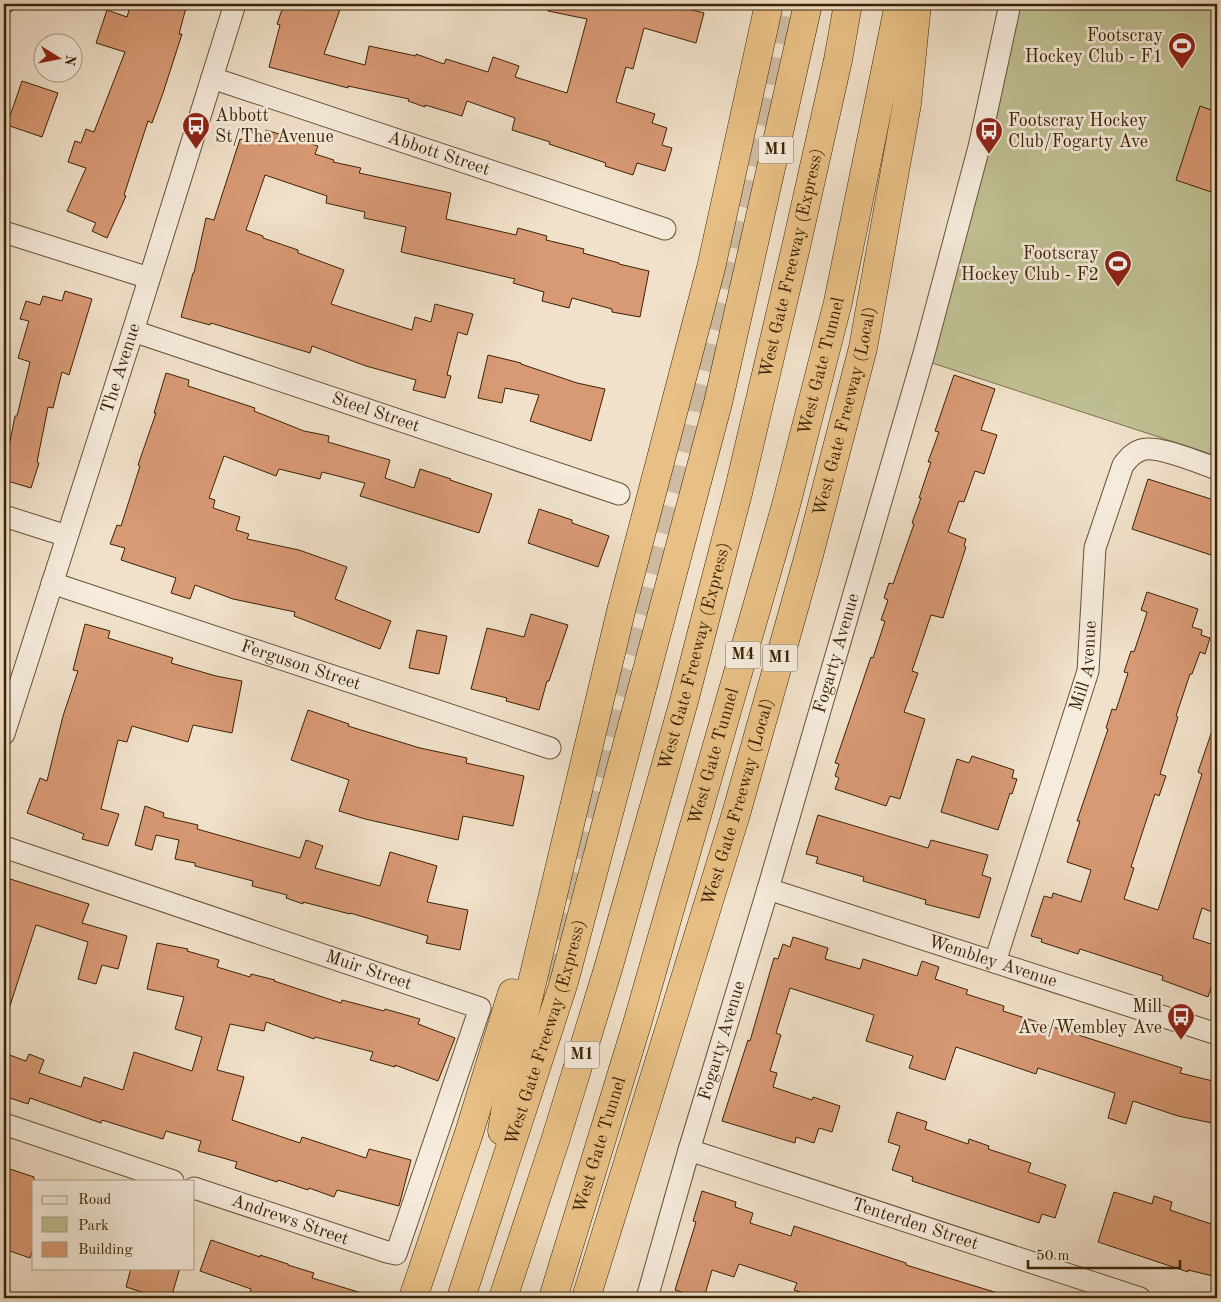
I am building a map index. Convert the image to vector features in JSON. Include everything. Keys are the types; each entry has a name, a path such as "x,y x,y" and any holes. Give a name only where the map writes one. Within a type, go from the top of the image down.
{"highway":[{"name":"M1","path":"413,1298 472,1123 527,946 622,607 711,268 769,4"},
{"name":"West Gate Freeway (Express)","path":"489,1215 564,982 716,413 808,4"},
{"name":"West Gate Freeway (Express)","path":"503,1298 555,1141 608,968 684,701 739,489 792,266 838,60 848,4"},
{"name":"West Gate Tunnel","path":"553,1298 637,1024 785,508 838,302 899,4"},
{"name":"West Gate Freeway (Local)","path":"586,1298 736,814 809,555 860,358 907,104 917,4"},
{"name":"M1","path":"461,1298 489,1215 513,1062 622,607"}],"street":[{"name":"The Avenue","path":"4,734 235,4"},
{"name":"Fogarty Avenue","path":"647,1298 688,1150 768,889 935,315 979,146 1010,4"},
{"name":"Abbott Street","path":"212,78 665,229"},
{"path":"4,232 149,278"},
{"name":"Steel Street","path":"133,331 619,494"},
{"name":"Mill Avenue","path":"995,962 1088,671 1095,548 1123,466 1131,455 1142,449 1162,450 1217,469"},
{"path":"4,516 67,536"},
{"name":"Ferguson Street","path":"52,583 550,748"},
{"name":"Muir Street","path":"4,847 480,1008 396,1254 387,1252"},
{"name":"Wembley Avenue","path":"768,889 1217,1034"},
{"path":"4,1124 170,1180"},
{"name":"Tenterden Street","path":"688,1150 1140,1298"},
{"name":"Andrews Street","path":"195,1188 387,1252"}],"green space":[{"path":"1010,4 1217,4 1217,456 923,360"}],"building":[{"path":"131,4 187,4 179,34 182,34 163,93 152,123 148,121 124,195 126,196 107,238 92,231 96,223 67,211 86,168 68,162 75,141 81,143 86,129 94,132 125,52 96,43 107,10 127,17"},
{"path":"284,4 342,4 324,54 365,65 369,46 416,56 416,54 444,64 446,59 488,72 493,57 519,66 515,77 567,93 587,19 548,11 549,4 671,4 704,13 696,43 644,28 633,69 626,67 616,102 655,114 652,123 667,128 662,145 672,148 665,171 637,163 633,175 605,166 606,163 549,144 550,142 512,130 515,118 467,101 462,116 425,105 425,107 408,101 409,99 348,86 348,88 269,67 280,25 277,24"},
{"path":"22,81 58,93 42,137 7,125"},
{"path":"1200,106 1217,112 1217,194 1176,180"},
{"path":"266,130 318,146 315,154 334,160 333,162 361,168 359,173 451,193 446,219 516,235 518,228 547,236 546,240 584,249 583,253 649,271 640,317 612,312 612,309 572,298 569,308 542,301 544,292 513,283 515,279 401,252 406,227 364,218 365,212 326,203 327,196 265,175 246,230 298,250 298,253 344,270 331,304 412,330 415,317 431,322 435,304 473,314 467,335 458,332 447,375 451,376 445,398 413,390 416,380 366,366 312,346 310,353 211,323 210,325 181,317 194,273 206,218 214,220 240,139 261,145"},
{"path":"65,291 92,299 69,375 62,372 53,408 48,407 37,462 39,463 31,488 4,480 4,451 8,452 15,416 17,416 30,362 18,358 29,321 20,319 26,301 40,305 43,296 62,301"},
{"path":"488,355 521,363 577,383 605,389 591,441 530,421 539,395 505,388 502,403 478,398"},
{"path":"166,373 189,380 188,386 255,408 254,411 304,431 329,436 328,442 390,460 385,478 414,488 420,469 492,494 479,533 360,496 365,483 322,472 320,479 279,469 276,476 224,456 209,498 215,500 213,508 240,517 236,530 249,534 247,539 299,550 347,567 335,599 391,621 380,649 294,616 295,612 233,599 195,585 190,599 171,593 176,578 121,560 125,548 110,544 117,525 121,526 140,466 138,465 156,413 154,413"},
{"path":"954,375 995,389 981,430 997,435 984,474 975,471 964,502 959,501 948,532 966,539 964,546 966,547 943,618 931,615 912,671 918,673 904,712 925,719 900,799 890,796 886,806 835,789 839,778 835,776 839,764 835,763 885,621 881,620 888,600 884,598 889,583 893,584 914,524 912,523 931,462 928,462 939,432 935,431"},
{"path":"1148,479 1217,501 1217,557 1132,529"},
{"path":"539,509 572,520 572,523 609,536 598,567 528,543"},
{"path":"1147,592 1198,609 1192,627 1202,630 1201,635 1210,638 1205,654 1200,652 1192,674 1190,674 1176,716 1178,717 1160,774 1166,776 1159,796 1155,794 1131,867 1134,868 1124,899 1158,910 1202,774 1198,772 1214,725 1217,725 1217,914 1202,908 1193,938 1214,945 1212,950 1217,952 1217,959 1211,978 1214,979 1208,997 1162,980 1163,976 1080,949 1078,954 1041,942 1042,939 1031,936 1044,896 1052,898 1053,893 1081,902 1091,870 1067,862 1080,821 1077,821 1108,729 1106,728 1112,709 1116,710 1128,673 1124,672 1131,651 1134,652 1145,619 1147,612 1141,610"},
{"path":"531,614 568,625 549,681 547,681 539,710 506,701 507,698 471,689 487,628 524,637"},
{"path":"85,624 110,631 108,638 173,658 171,663 216,676 242,681 232,733 193,725 188,742 132,726 127,742 118,740 101,809 119,814 108,846 82,839 84,834 27,813 40,778 47,781 63,716 78,671 73,670"},
{"path":"417,630 447,636 439,674 409,668"},
{"path":"308,710 349,724 348,726 420,748 467,758 466,763 524,776 513,826 463,816 458,840 365,819 339,811 349,780 291,760"},
{"path":"972,756 1014,770 1012,778 1017,779 1012,794 1010,793 998,830 941,812 957,759 969,763"},
{"path":"145,806 164,813 163,817 198,825 197,829 300,858 306,840 323,846 315,868 380,886 390,852 437,866 427,902 468,910 460,950 426,943 428,936 350,913 303,902 303,904 286,898 287,895 252,886 253,881 195,866 195,863 175,859 179,840 156,835 152,850 135,845"},
{"path":"818,815 928,848 931,840 988,855 982,875 991,878 979,918 925,904 926,900 863,881 864,877 816,863 818,857 806,854"},
{"path":"4,877 89,904 82,923 127,936 118,969 102,965 96,984 78,979 88,942 36,925 7,1015 4,1014"},
{"path":"793,937 828,948 825,959 860,969 863,959 917,976 922,961 939,967 935,979 968,990 966,994 1004,1006 1003,1011 1182,1068 1180,1073 1217,1082 1217,1124 1178,1116 1133,1101 1126,1124 1108,1118 1115,1093 1038,1068 1036,1074 956,1047 945,1080 909,1068 913,1056 866,1041 874,1015 790,988 776,1033 781,1035 770,1071 777,1073 773,1087 812,1100 813,1097 840,1106 832,1132 819,1128 814,1143 796,1137 795,1143 722,1121 748,1040 750,1041 774,958 778,959 783,944 790,947"},
{"path":"157,943 188,949 187,951 219,960 217,967 250,977 251,974 275,980 341,1003 342,1000 420,1019 418,1024 455,1038 438,1081 395,1065 395,1067 370,1060 373,1052 315,1037 314,1039 266,1022 264,1031 230,1024 217,1070 244,1077 232,1120 300,1143 302,1137 366,1158 369,1149 411,1160 399,1206 337,1190 334,1197 309,1188 308,1190 278,1180 277,1182 235,1168 237,1162 198,1151 201,1141 166,1131 163,1139 102,1120 101,1123 30,1098 28,1104 4,1096 4,1053 26,1061 29,1054 44,1060 39,1073 81,1087 84,1077 123,1090 134,1052 192,1071 202,1037 175,1029 184,997 147,989"},
{"path":"897,1112 927,1122 925,1129 968,1144 969,1139 989,1146 988,1149 1031,1163 1028,1172 1066,1185 1055,1218 1042,1214 1039,1223 912,1181 913,1177 892,1170 900,1146 888,1142"},
{"path":"4,1167 34,1177 34,1180 32,1180 32,1252 30,1258 4,1249"},
{"path":"702,1191 736,1202 735,1207 753,1213 750,1223 791,1236 794,1226 906,1263 906,1265 1001,1294 1000,1298 819,1298 794,1290 797,1283 739,1264 734,1277 712,1270 704,1298 680,1298 682,1292 675,1290 696,1222 693,1221"},
{"path":"1114,1192 1152,1204 1154,1196 1172,1202 1170,1210 1217,1226 1217,1277 1188,1270 1188,1272 1098,1242"},
{"path":"211,1240 314,1273 312,1278 365,1294 364,1298 248,1298 251,1289 200,1271"},
{"path":"130,1270 179,1270 171,1298 161,1298 126,1287"}],"tunnel":[{"path":"539,1022 611,739 687,459 775,93 791,4"}],"railway":[{"path":"4,14 17,4"}],"place":[{"name":"Footscray Hockey Club - F1","path":"1182,70"},
{"name":"Abbott St/The Avenue","path":"196,150"},
{"name":"Footscray Hockey Club/Fogarty Ave","path":"989,155"},
{"name":"Footscray Hockey Club - F2","path":"1118,288"},
{"name":"Mill Ave/Wembley Ave","path":"1181,1041"}]}
